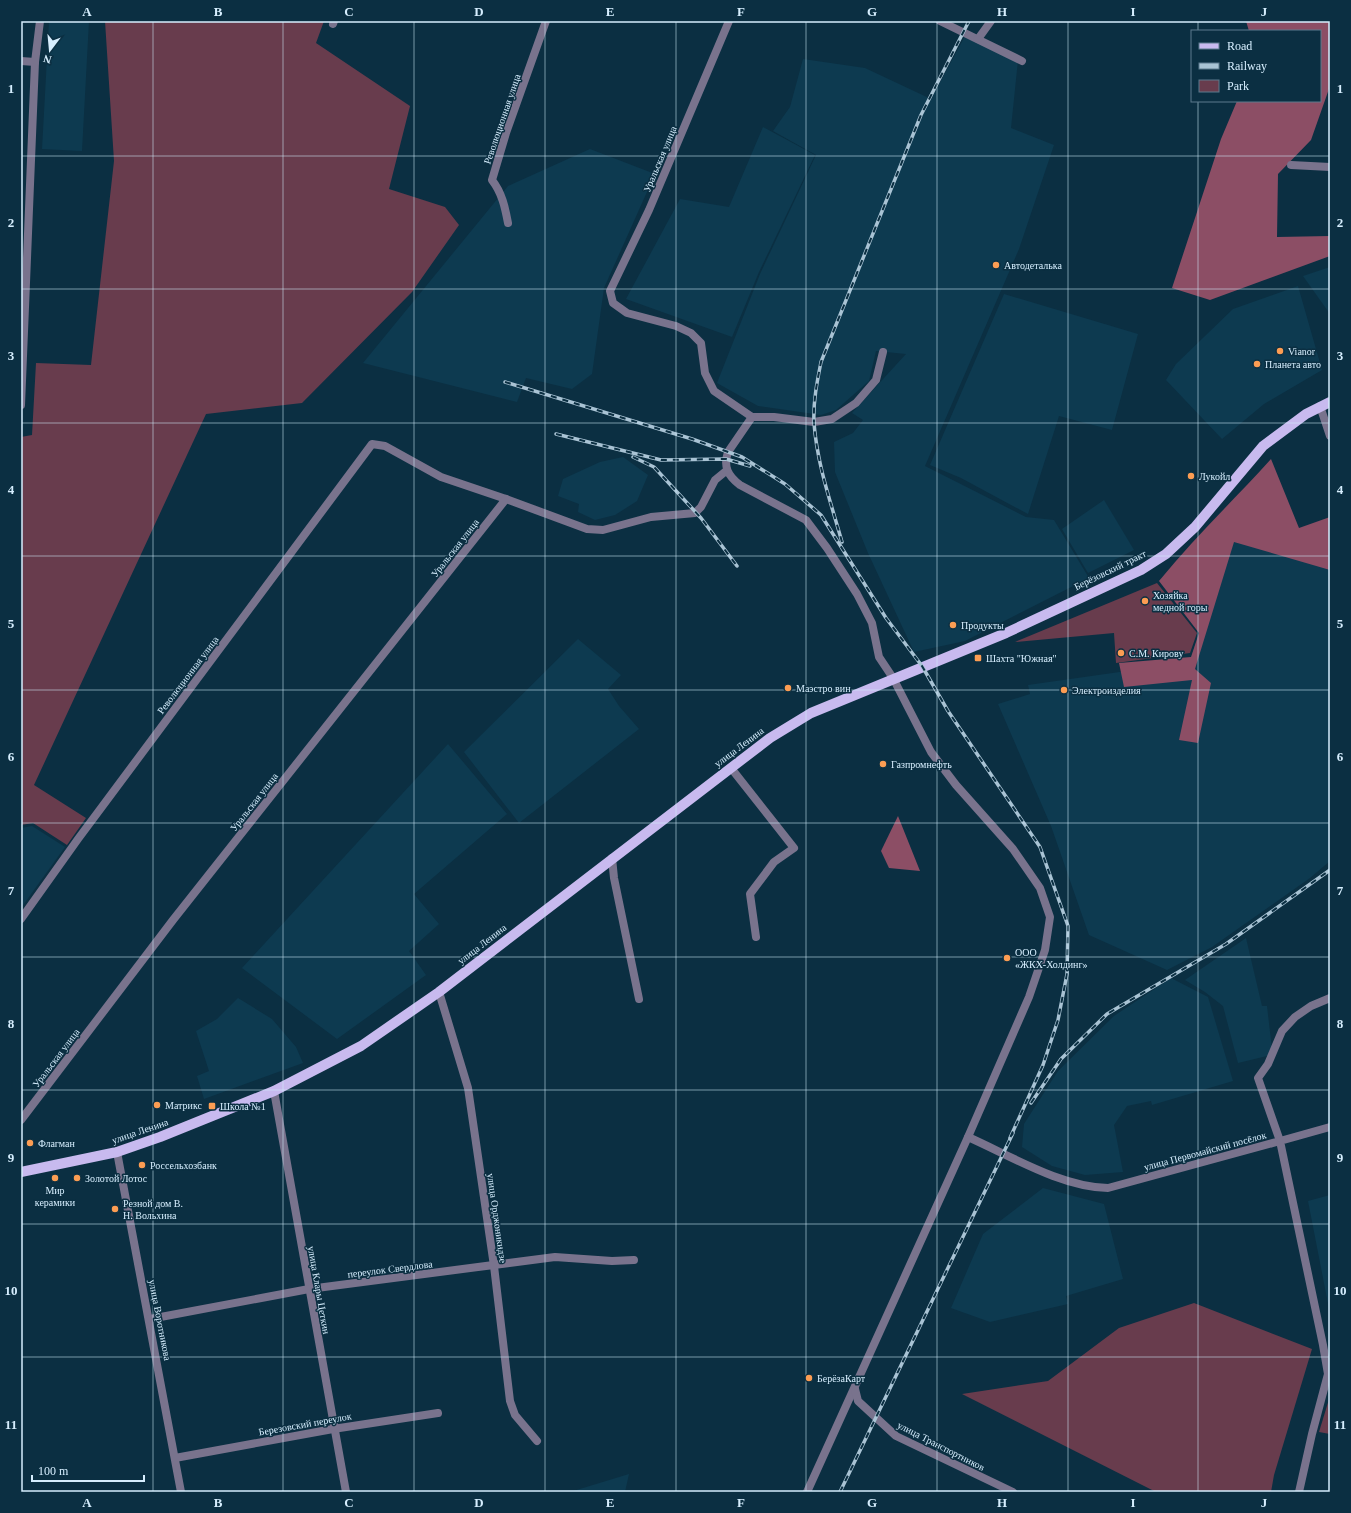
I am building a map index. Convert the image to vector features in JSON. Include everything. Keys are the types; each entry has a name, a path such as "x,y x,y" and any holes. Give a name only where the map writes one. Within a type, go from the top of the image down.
{"main road":[{"name":"Берёзовский тракт","path":"922,666 1006,633 1142,570 1166,554 1195,527 1263,446 1306,414 1330,402"},
{"name":"улица Ленина","path":"21,1172 117,1152 193,1125 274,1091 361,1046 439,992 770,738 811,713 922,666"}],"street":[{"path":"21,405 35,62 40,21"},
{"name":"Революционная улица","path":"508,223 505,206 497,187 492,180 506,133 546,21"},
{"name":"Уральская улица","path":"729,21 649,210 610,291 613,303 627,312 676,326 691,333 701,343 705,373 714,391 752,417"},
{"path":"940,21 1022,60"},
{"path":"978,39 991,21"},
{"path":"21,60 35,62"},
{"path":"1292,165 1330,167"},
{"path":"806,1492 855,1389 1029,997 1045,950 1050,917 1040,888 1014,849 956,785 931,752 893,678 879,657 872,623 857,594 827,548 806,520 740,485 732,479 726,471 726,459 728,452 752,417 774,416 814,422 832,419 856,403 876,380 883,352"},
{"path":"1320,406 1330,436"},
{"name":"Революционная улица","path":"21,919 78,839 372,444 385,446 441,477 506,499"},
{"path":"506,499 587,529 603,530 651,517 695,513 701,507 716,480 726,471"},
{"name":"Уральская улица","path":"21,1120 173,920 506,499"},
{"path":"731,768 794,848 774,862 750,894 756,937"},
{"path":"612,858 614,878 638,999"},
{"name":"улица Орджоникидзе","path":"439,992 468,1088 494,1266 510,1402 515,1415 537,1441"},
{"name":"улица Первомайский посёлок","path":"968,1137 1055,1176 1081,1184 1108,1188 1280,1141 1258,1078 1268,1064 1282,1031 1295,1017 1311,1006 1330,998"},
{"name":"улица Клары Цеткин","path":"274,1091 333,1429 346,1492"},
{"path":"1299,1492 1312,1434 1328,1374 1280,1141 1330,1128"},
{"name":"улица Воротникова","path":"117,1152 150,1319 181,1492"},
{"name":"переулок Свердлова","path":"150,1319 309,1289 554,1257 612,1261 634,1260"},
{"name":"улица Транспортников","path":"855,1389 858,1401 896,1436 1013,1492"},
{"name":"Березовский переулок","path":"175,1458 333,1429 438,1413"}],"shaded area":[{"path":"49,21 89,21 82,151 42,149"},
{"path":"1246,21 1330,21 1330,86 1311,140 1278,174 1277,237 1330,236 1330,256 1210,300 1172,288 1221,139 1237,102 1321,102 1321,30 1249,30"},
{"path":"965,36 1018,60 1011,128 1054,145 1019,249 925,466 1026,517 1054,520 1089,578 965,641 914,652 868,553 835,472 834,442 853,433 863,420 852,413 906,354 876,351 869,381 836,410 821,415 758,406 717,383 760,274 816,155 773,131 790,107 803,59 865,68 931,99"},
{"path":"763,127 815,155 759,272 732,337 626,299 680,199 729,207"},
{"path":"590,149 655,174 604,288 592,374 572,389 526,378 517,402 363,363 508,186"},
{"path":"1330,267 1330,314 1303,276"},
{"path":"1298,286 1322,370 1264,404 1222,439 1166,380 1176,364 1233,309"},
{"path":"1004,294 1138,334 1112,430 1059,416 1028,514 961,478 930,465"},
{"path":"623,457 648,475 637,501 615,515 595,520 578,512 579,504 558,496 563,479 600,462"},
{"path":"1271,459 1299,528 1330,517 1330,570 1234,542 1195,669 1211,683 1198,743 1179,740 1192,680 1124,687 1119,663 1191,657 1199,633 1159,581 1200,534"},
{"path":"1104,500 1134,550 1088,573 1062,529"},
{"path":"1228,527 1330,555 1330,861 1310,878 1212,947 1167,970 1089,935 1051,826 998,704 1030,694 1028,685 1190,662"},
{"path":"578,639 621,675 608,689 619,706 639,729 519,823 464,752"},
{"path":"448,744 507,814 414,894 439,924 409,951 426,975 337,1039 242,968"},
{"path":"898,816 920,871 889,868 881,851"},
{"path":"32,826 65,847 21,908 21,828"},
{"path":"1246,938 1262,1006 1267,1006 1272,1049 1267,1056 1238,1063 1223,1006 1205,992 1185,980"},
{"path":"1171,978 1208,997 1233,1081 1152,1105 1151,1101 1127,1106 1114,1125 1123,1172 1085,1175 1052,1166 1022,1147 1024,1124 1058,1071 1114,1016"},
{"path":"238,998 272,1019 296,1047 303,1063 204,1099 197,1076 209,1071 196,1031 217,1019"},
{"path":"1043,1188 1104,1204 1123,1279 1066,1296 1068,1304 990,1322 951,1308 983,1234"},
{"path":"1330,1195 1330,1314 1308,1201"},
{"path":"629,1474 625,1492 570,1492"}],"green space":[{"path":"105,21 324,21 316,43 410,106 389,189 445,207 459,225 412,292 302,403 206,414 34,785 86,818 67,845 33,823 21,825 21,437 32,435 36,363 91,365 114,161"},
{"path":"1157,583 1197,633 1190,653 1116,663 1114,633 1015,642"},
{"path":"1194,1303 1312,1349 1274,1475 1271,1492 1156,1492 962,1394 1048,1381 1119,1328"},
{"path":"1330,1396 1330,1434 1319,1432"}],"railway":[{"path":"842,542 825,483 818,453 814,423 814,407 821,362 921,115 969,21"},
{"path":"505,382 692,439 742,457 785,484 821,515 886,618 922,666 948,711 1040,847 1068,926 1067,974 1058,1020 1043,1065 1010,1138"},
{"path":"556,434 661,460 726,459 750,466"},
{"path":"633,457 654,467 701,518 737,566"},
{"path":"1031,1103 1061,1059 1107,1014 1226,944 1330,870"},
{"path":"840,1492 1013,1133"}],"place":[{"name":"Автодеталька","path":"996,265"},
{"name":"Vianor","path":"1280,351"},
{"name":"Планета авто","path":"1257,364"},
{"name":"Лукойл","path":"1191,476"},
{"name":"Хозяйка медной горы","path":"1145,601"},
{"name":"Продукты","path":"953,625"},
{"name":"С.М. Кирову","path":"1121,653"},
{"name":"Шахта \"Южная\"","path":"978,658"},
{"name":"Маэстро вин","path":"788,688"},
{"name":"Электроизделия","path":"1064,690"},
{"name":"Газпромнефть","path":"883,764"},
{"name":"ООО «ЖКХ-Холдинг»","path":"1007,958"},
{"name":"Матрикс","path":"157,1105"},
{"name":"Школа №1","path":"212,1106"},
{"name":"Флагман","path":"30,1143"},
{"name":"Россельхозбанк","path":"142,1165"},
{"name":"Мир керамики","path":"55,1178"},
{"name":"Золотой Лотос","path":"77,1178"},
{"name":"Резной дом В. Н. Вольхина","path":"115,1209"},
{"name":"БерёзаКарт","path":"809,1378"}]}
